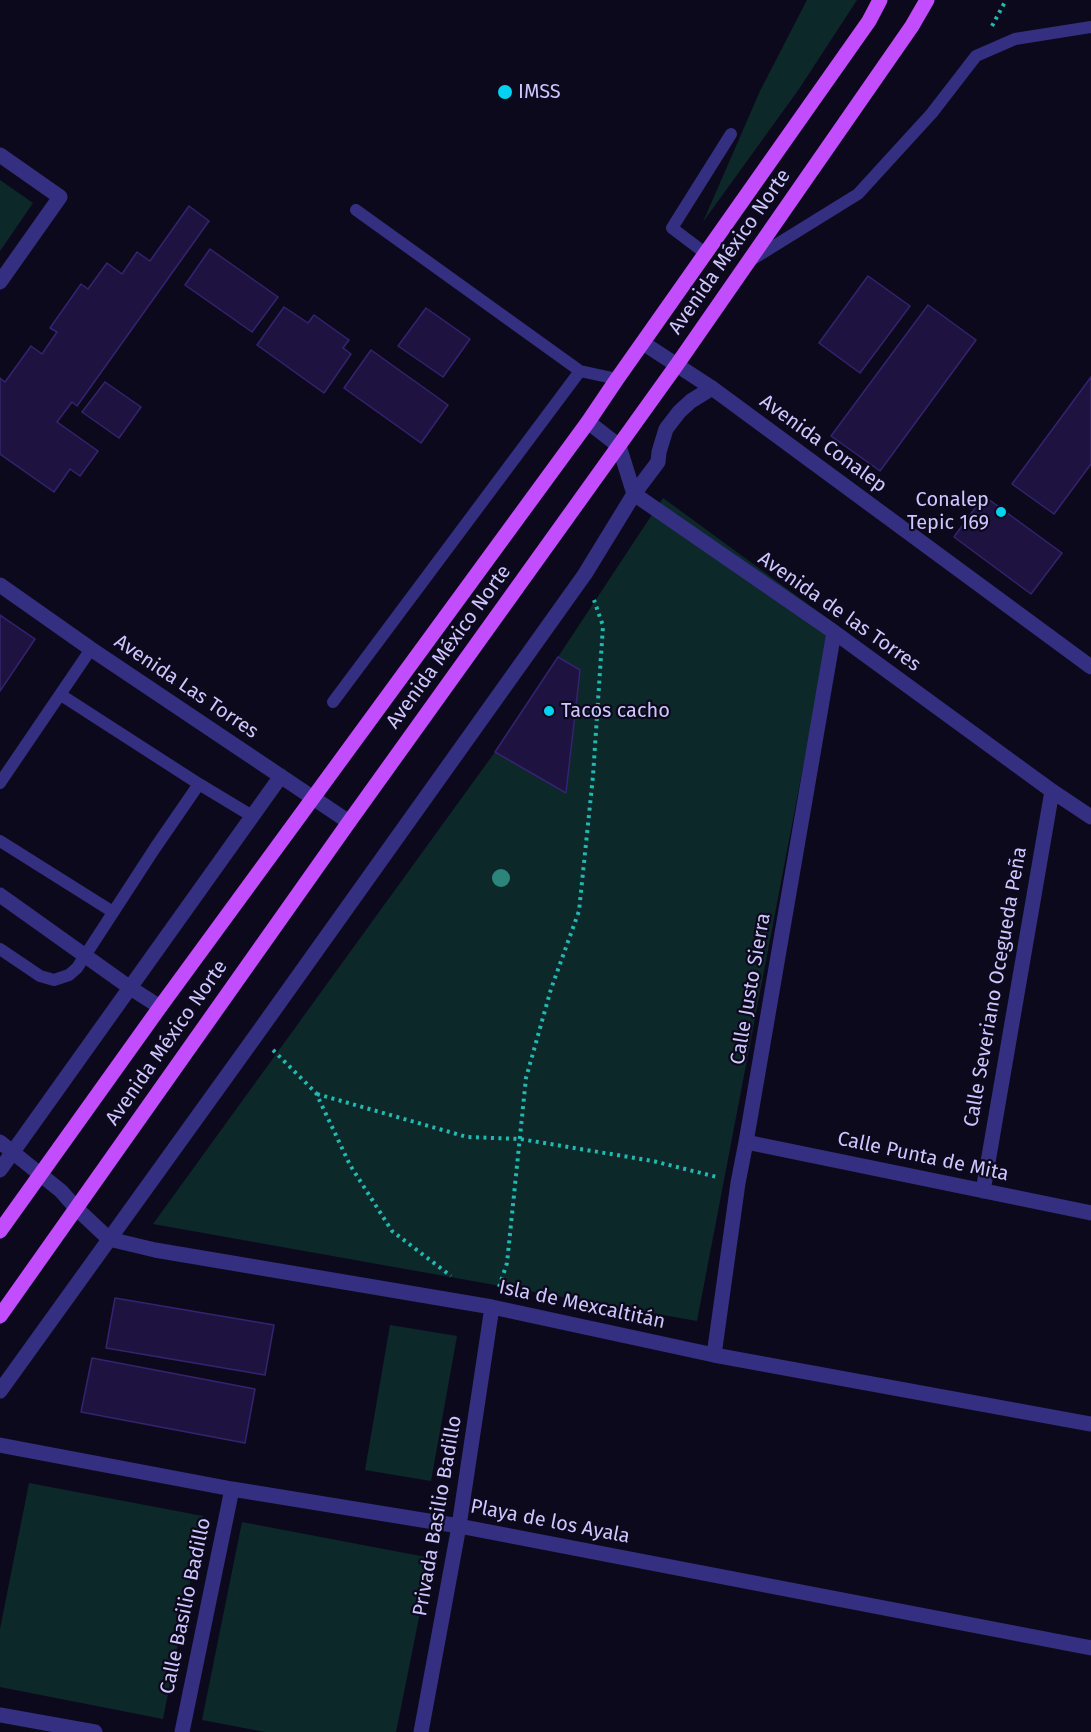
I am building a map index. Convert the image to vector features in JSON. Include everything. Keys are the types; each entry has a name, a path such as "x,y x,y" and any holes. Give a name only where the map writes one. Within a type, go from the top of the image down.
{"main road":[{"name":"Avenida México Norte","path":"0,1231 160,1007 588,423 705,252 869,21 880,0"},
{"name":"Avenida México Norte","path":"0,1316 349,822 676,366 912,26 927,0"}],"street":[{"path":"0,155 60,197 0,282"},
{"name":"Avenida Conalep","path":"643,343 712,388 1091,667"},
{"path":"0,1391 585,574 634,494 658,462 666,429 685,406 712,388"},
{"path":"588,423 619,446 634,494"},
{"name":"Avenida de las Torres","path":"634,494 834,632 1091,818"},
{"name":"Avenida Las Torres","path":"0,585 91,649 349,822"},
{"name":"Calle Justo Sierra","path":"714,1355 738,1183 834,632"},
{"path":"0,1170 281,776"},
{"name":"Calle Severiano Ocegueda Peña","path":"983,1191 1052,791"},
{"path":"0,895 160,1007"},
{"name":"Isla de Mexcaltitán","path":"0,1142 61,1191 109,1239 155,1250 492,1307 714,1355 1091,1424"},
{"name":"Calle Punta de Mita","path":"746,1142 1091,1213"},
{"name":"Privada Basilio Badillo","path":"421,1732 459,1526 492,1307"},
{"name":"Playa de los Ayala","path":"0,1445 232,1489 459,1526 1091,1648"},
{"name":"Calle Basilio Badillo","path":"182,1732 232,1489"},
{"path":"0,1715 95,1732"}],"lane":[{"path":"750,260 858,194 932,113 976,56 1015,39 1091,27"},
{"path":"705,252 672,228 731,134"},
{"path":"356,210 580,371 617,379"},
{"path":"333,702 580,371"},
{"path":"0,783 91,649"},
{"path":"61,695 252,816"},
{"path":"0,949 40,976 54,980 69,975 77,968 199,784"},
{"path":"0,841 113,912"}],"path":[{"path":"492,1307 507,1263 526,1078 551,989 579,911 593,776 603,626 585,574"},
{"path":"257,1034 316,1093 350,1165 392,1231 456,1280"},
{"path":"316,1093 467,1137 520,1139 653,1161 738,1183"}],"green space":[{"path":"807,0 857,0 799,89 703,222 760,91"},
{"path":"0,180 33,203 0,251"},
{"path":"663,498 831,621 697,1321 153,1224 495,752 566,793 580,670 558,657"},
{"path":"390,1325 457,1336 431,1481 365,1470"},
{"path":"29,1483 203,1516 163,1719 0,1687 0,1629"},
{"path":"242,1522 431,1558 396,1732 265,1732 202,1720"}],"building":[{"path":"189,206 209,221 77,406 72,402 57,422 98,451 80,476 70,469 54,492 0,454 0,378 5,382 31,346 42,354 57,332 50,328 81,284 88,289 107,263 122,274 137,252 150,261"},
{"path":"210,249 278,297 252,332 185,285"},
{"path":"868,276 910,306 860,373 819,343"},
{"path":"928,305 976,340 880,471 831,436"},
{"path":"284,307 308,323 314,315 349,340 343,348 351,354 324,393 257,345"},
{"path":"426,308 470,339 443,377 398,346"},
{"path":"371,350 448,405 421,443 344,388"},
{"path":"1091,377 1091,464 1054,514 1012,484"},
{"path":"105,382 141,407 119,438 82,412"},
{"path":"984,496 1062,553 1031,594 954,537"},
{"path":"0,615 35,639 0,691"},
{"name":"Tacos cacho","path":"558,657 580,670 566,793 495,752"},
{"path":"115,1298 274,1325 265,1375 106,1348"},
{"path":"92,1358 255,1389 245,1443 81,1412"}],"place":[{"name":"IMSS","path":"505,92"},
{"name":"Conalep Tepic 169","path":"1001,512"},
{"name":"Tacos cacho","path":"549,711"}]}
